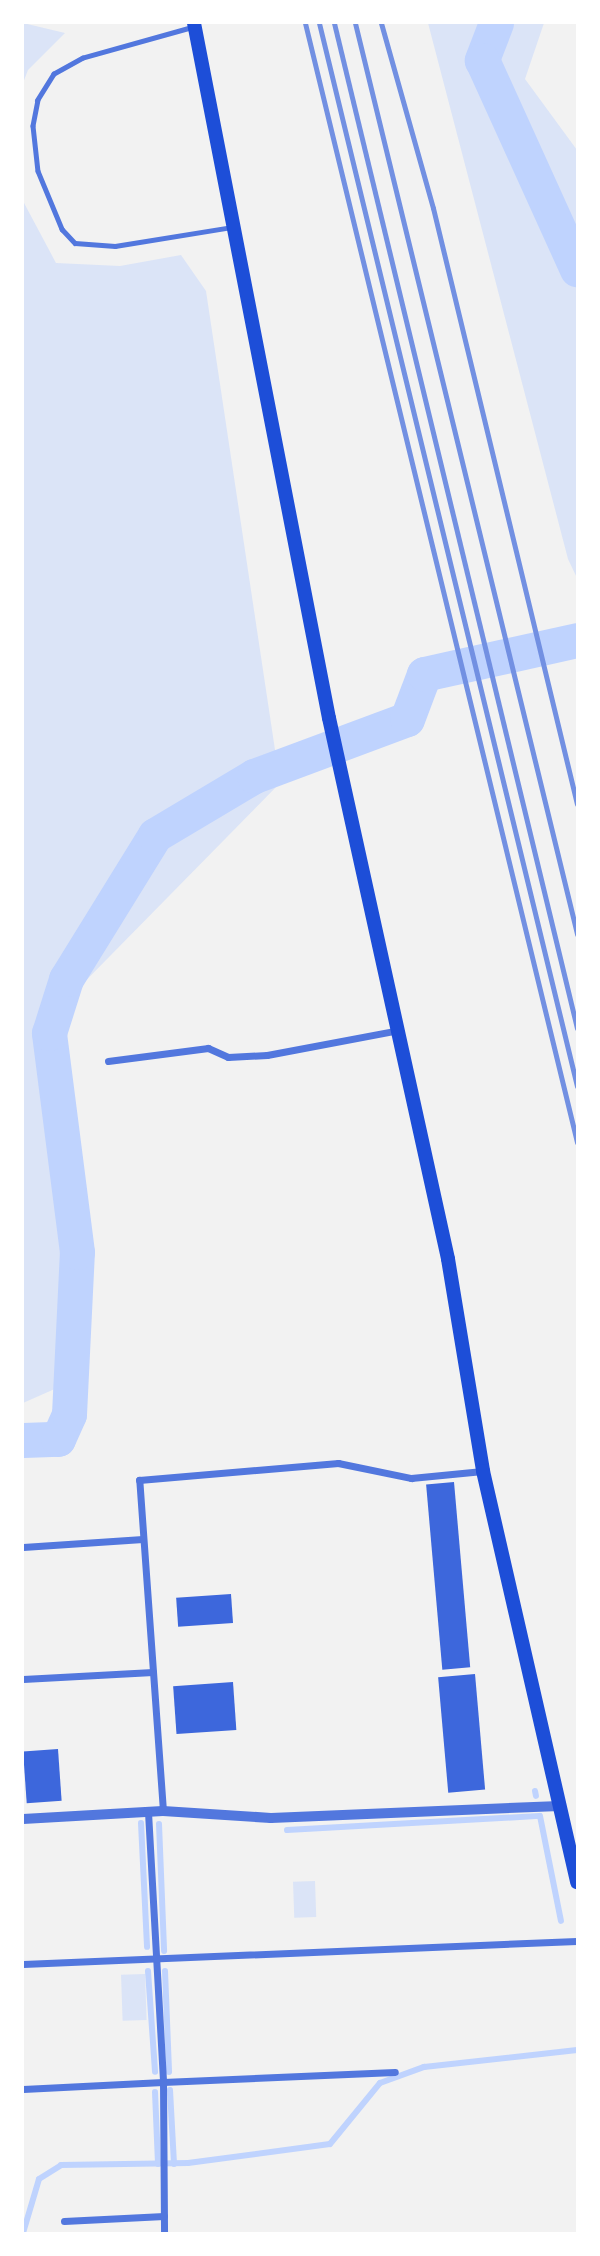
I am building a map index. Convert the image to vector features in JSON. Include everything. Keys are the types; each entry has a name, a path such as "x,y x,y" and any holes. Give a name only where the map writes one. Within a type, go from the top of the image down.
{"highway":[{"path":"194,25 338,762 448,1259 483,1471 577,1882"}],"street":[{"path":"108,1061 208,1048 228,1057 267,1055 399,1030"},
{"path":"163,1811 139,1480 338,1462 411,1478 483,1471"},
{"path":"23,1546 143,1539"},
{"path":"23,1679 153,1672"},
{"path":"23,1819 163,1811 271,1818 560,1806"},
{"path":"148,1812 163,2082 164,2233"},
{"path":"23,1964 577,1941"},
{"path":"23,2090 395,2072"},
{"path":"64,2221 164,2216"}],"lane":[{"path":"194,25 83,58 54,74 38,100 33,126 38,171 62,229 75,243 115,246 232,227"}],"shaded area":[{"path":"23,23 65,33 28,70 23,83"},
{"path":"428,23 544,23 525,79 577,150 577,578 568,559"},
{"path":"23,201 56,263 120,266 181,255 206,291 280,783 52,1015 84,1376 23,1403"},
{"path":"315,1881 316,1917 294,1918 293,1882"},
{"path":"145,1974 147,2020 123,2021 121,1975"}],"building":[{"path":"454,1482 470,1667 442,1670 426,1484"},
{"path":"231,1594 233,1623 178,1627 176,1598"},
{"path":"475,1674 485,1790 448,1793 438,1677"},
{"path":"233,1682 236,1730 176,1734 173,1686"},
{"path":"58,1749 62,1801 27,1803 23,1751"}],"waterway":[{"path":"496,23 482,60 577,269"},
{"path":"23,1440 58,1439 69,1414 77,1252 49,1033 66,979 155,835 254,776 407,719 424,674 577,640"},
{"path":"535,1791 536,1796"},
{"path":"287,1830 540,1816 561,1921"},
{"path":"141,1823 147,1947"},
{"path":"159,1824 164,1951"},
{"path":"148,1971 155,2072"},
{"path":"165,1971 169,2072"},
{"path":"23,2233 39,2179 61,2165 188,2163 330,2144 380,2083 424,2067 577,2050"},
{"path":"170,2090 174,2164"},
{"path":"155,2092 158,2164"}],"railway":[{"path":"305,23 577,1142"},
{"path":"319,23 577,1086"},
{"path":"334,23 577,1028"},
{"path":"355,23 577,934"},
{"path":"381,23 433,208 577,804"}]}
